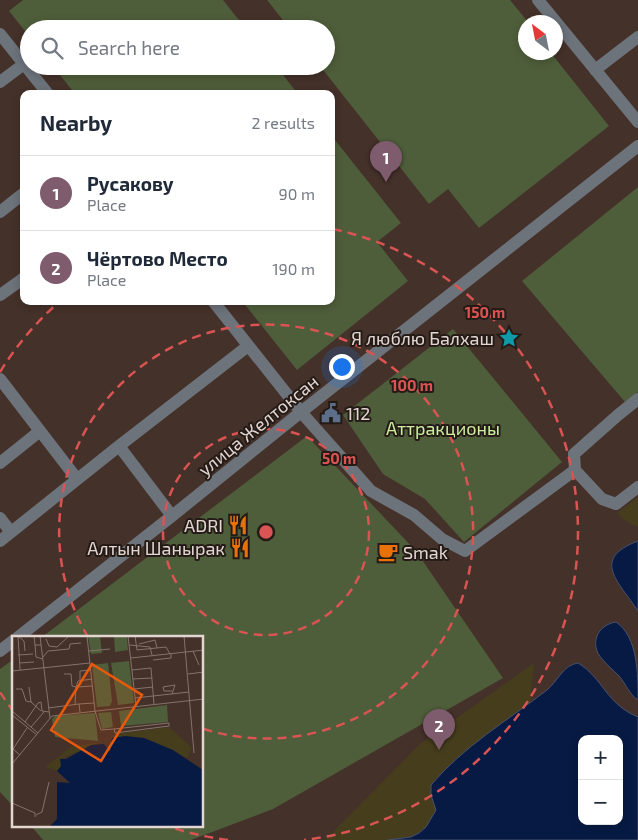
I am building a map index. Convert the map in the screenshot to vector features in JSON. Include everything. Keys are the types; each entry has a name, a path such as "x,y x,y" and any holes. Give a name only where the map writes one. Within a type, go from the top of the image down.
{"street":[{"path":"538,0 638,122"},
{"path":"0,34 20,59"},
{"path":"595,70 638,37"},
{"path":"0,82 20,67"},
{"path":"33,75 45,90"},
{"name":"улица Желтоксан","path":"20,636 638,146"},
{"path":"0,212 20,196"},
{"path":"0,295 20,281"},
{"path":"216,305 301,412 371,491 414,515 442,539 465,551 575,470"},
{"path":"0,541 248,346"},
{"path":"0,379 77,479"},
{"path":"638,399 574,454 575,470 602,499 616,504 638,487"},
{"path":"0,463 40,430"},
{"path":"119,446 172,516"},
{"path":"0,518 11,532"},
{"path":"0,651 12,642"}],"green space":[{"path":"23,0 223,0 239,20 20,20 20,25 9,11"},
{"path":"267,0 510,0 522,15 518,15 518,60 557,60 609,126 479,228 448,189 429,204 327,75 335,75 335,20 283,20"},
{"path":"60,75 283,75 295,90 72,90"},
{"path":"335,140 401,223 377,242 408,281 297,370 245,305 335,305"},
{"path":"638,187 638,392 625,402 522,281"},
{"name":"Аттракционы","path":"453,329 562,462 464,542 425,499 383,474 343,415"},
{"path":"307,436 416,551 503,678 273,809 191,840 43,840 33,828 204,828 204,636 43,636"},
{"path":"12,660 12,805 0,792 0,669"}],"sand":[{"path":"638,497 638,527 624,520 617,513"},
{"path":"534,663 530,704 465,751 431,785 431,795 436,810 426,827 411,837 388,840 325,840 420,744"}],"water":[{"path":"638,541 638,611 617,581 612,563 615,555 623,548"},
{"path":"616,622 629,637 633,646 637,668 638,700 632,695 619,676 602,659 596,647 597,636 600,631 609,624"},
{"path":"578,663 593,676 619,705 627,712 638,717 638,840 388,840 411,837 426,827 436,810 431,795 431,785 457,758 486,734 547,690 568,667"}],"place":[{"name":"Русакову","path":"386,182"},
{"name":"Я люблю Балхаш","path":"509,338"},
{"name":"112","path":"331,413"},
{"name":"ADRI","path":"238,525"},
{"name":"Алтын Шанырак","path":"240,548"},
{"name":"Smak","path":"388,552"},
{"name":"Чёртово Место","path":"439,750"}]}
